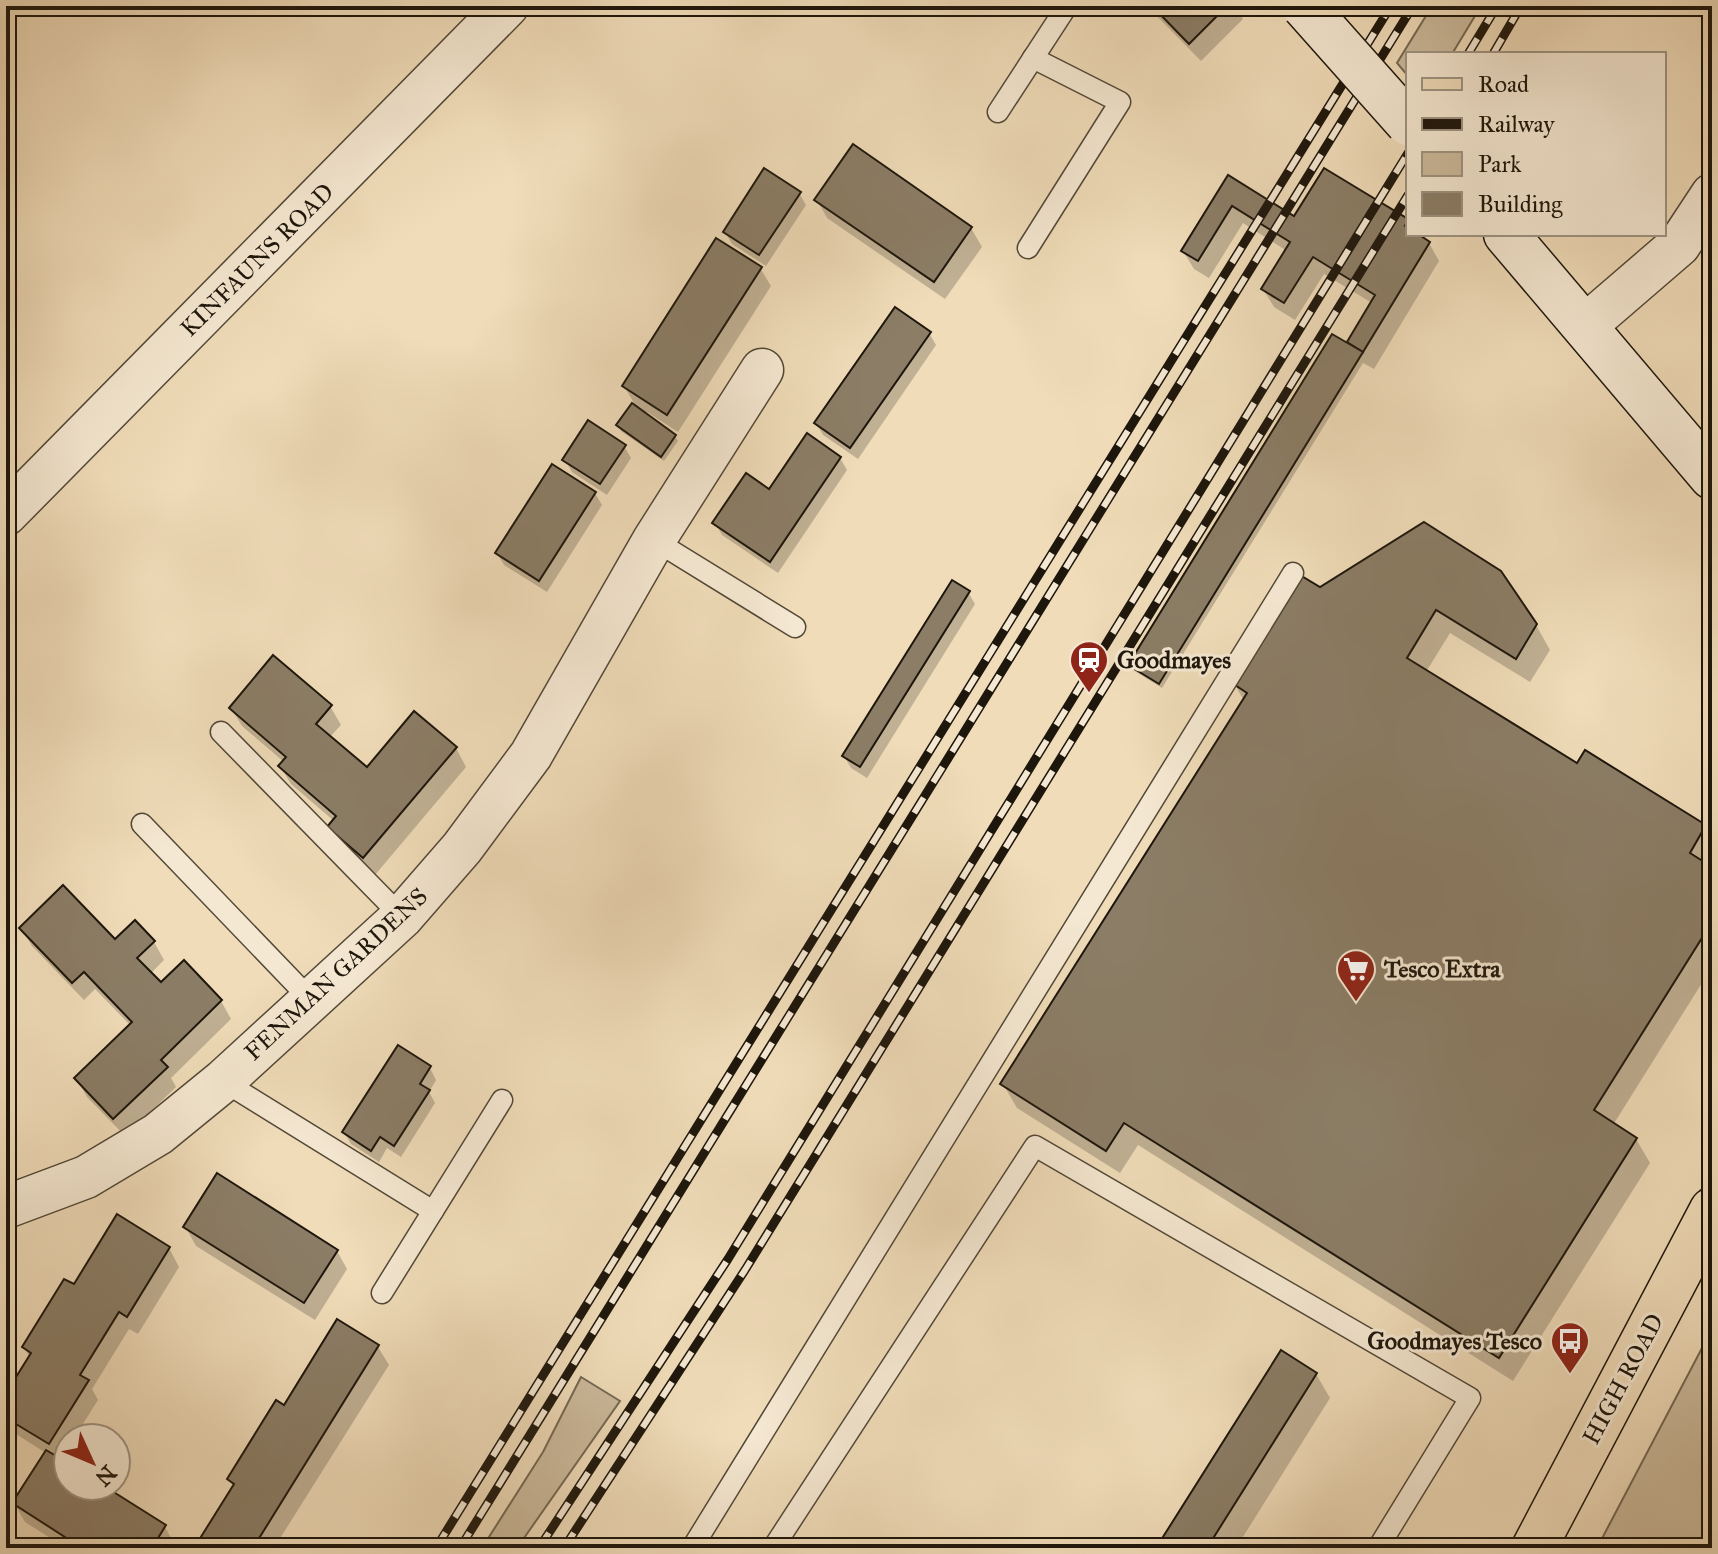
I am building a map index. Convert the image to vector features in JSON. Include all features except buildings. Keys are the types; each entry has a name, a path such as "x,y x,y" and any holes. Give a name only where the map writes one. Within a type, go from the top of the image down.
{"main road":[{"path":"1304,6 1406,121"},
{"path":"1508,236 1712,477"},
{"name":"HIGH ROAD","path":"1534,1548 1712,1210"}],"street":[{"name":"KINFAUNS ROAD","path":"6,514 507,6"},
{"path":"1585,326 1679,245 1712,195"},
{"name":"FENMAN GARDENS","path":"6,1207 86,1177 158,1134 223,1081 402,917 462,848 531,755 654,540 762,370"}],"lane":[{"path":"998,112 1067,6"},
{"path":"1028,248 1120,102 1033,58"},
{"path":"654,540 795,627"},
{"path":"692,1548 1293,573"},
{"path":"221,732 402,917"},
{"path":"142,824 310,999"},
{"path":"223,1081 433,1211"},
{"path":"382,1293 502,1100"},
{"path":"773,1548 1035,1146 1470,1398 1378,1548"}],"green space":[{"path":"1432,6 1481,6 1453,52 1406,52 1406,74 1397,63"},
{"path":"1712,1329 1712,1548 1597,1548"},
{"path":"581,1377 620,1401 517,1548 482,1548 543,1452"}],"railway":[{"path":"436,1548 1391,6"},
{"path":"460,1548 1413,6"},
{"path":"1469,52 1497,6"},
{"path":"1494,52 1521,6"},
{"path":"539,1548 728,1259 1406,156"},
{"path":"564,1548 745,1270 1406,198"}],"place":[{"name":"Goodmayes","path":"1089,694"},
{"name":"Tesco Extra","path":"1356,1003"},
{"name":"Goodmayes Tesco","path":"1570,1375"}]}
